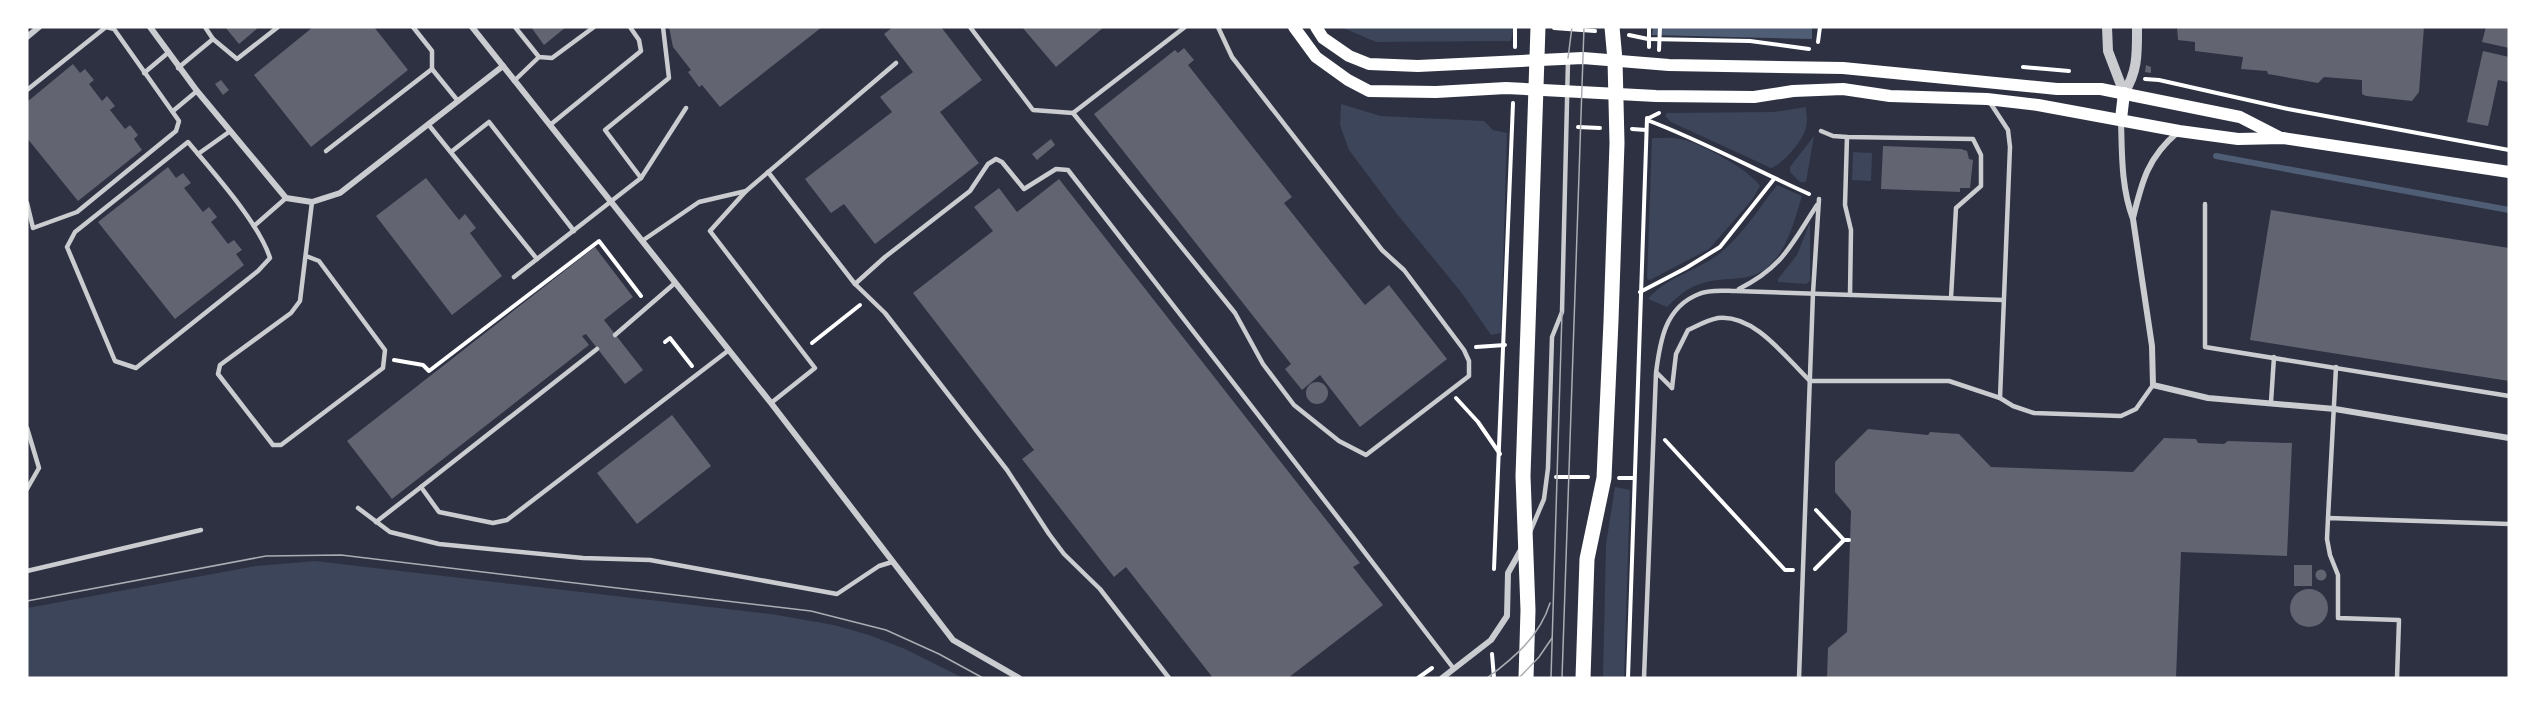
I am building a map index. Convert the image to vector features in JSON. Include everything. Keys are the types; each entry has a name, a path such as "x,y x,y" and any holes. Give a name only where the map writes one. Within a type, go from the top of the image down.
{"main road":[{"path":"1294,27 1316,57 1348,80 1369,91 1436,92 1513,88 1647,95 1754,97 1793,91 1842,89 1890,96 1987,99 2121,119 2179,131 2238,139 2283,138 2509,172"},
{"path":"1316,27 1323,38 1349,56 1369,64 1409,66 1568,58 1648,64 1843,68 2057,88 2101,88 2240,117 2283,138"},
{"path":"1526,678 1528,610 1523,476 1525,365 1531,268 1538,28"},
{"path":"1583,678 1587,559 1604,478 1617,143 1612,29"},
{"path":"2121,119 2124,93"}],"street":[{"path":"27,37 39,27"},
{"path":"150,27 196,91 286,198 312,202 340,193 503,66"},
{"path":"472,27 771,403 953,640 1019,678"},
{"path":"2107,27 2108,51 2124,93"},
{"path":"2124,93 2134,78 2137,27"},
{"path":"2121,119 2123,180 2127,204 2133,219 2152,346 2153,385 2208,398 2334,409 2509,438"},
{"path":"2133,219 2150,164 2163,144 2179,131"},
{"path":"1442,678 1491,640 1508,616 1508,573 1526,540"}],"lane":[{"path":"27,90 106,27 114,29 179,121 176,131 77,212 33,228 27,203"},
{"path":"205,27 213,39 237,59 278,27"},
{"path":"413,27 432,51 432,69 458,101"},
{"path":"514,27 540,57 552,58 594,27"},
{"path":"550,125 641,51 639,40 630,27"},
{"path":"641,178 605,130 669,78 663,27"},
{"path":"970,27 1033,110 1073,113 1185,27"},
{"path":"1073,113 1235,313 1263,364 1294,405 1339,441 1366,455 1469,376 1469,361 1404,270 1382,250 1232,57 1218,27"},
{"path":"178,68 213,39"},
{"path":"144,73 169,52"},
{"path":"514,81 540,57"},
{"path":"1526,540 1544,499 1552,337 1562,312 1568,58"},
{"path":"771,403 815,368 711,231 746,191 896,63"},
{"path":"326,151 432,69"},
{"path":"173,111 196,91"},
{"path":"1987,99 2008,130 2010,147 2000,398"},
{"path":"514,277 612,203 641,178 686,108"},
{"path":"452,152 489,123 574,231"},
{"path":"428,124 537,259"},
{"path":"1821,131 1833,136 1847,137 1972,139 1981,155 1981,186 1956,208 1951,298"},
{"path":"198,154 229,132"},
{"path":"1847,137 1845,205 1851,230 1850,295"},
{"path":"188,142 254,226 266,244 270,258 258,271 136,368 115,361 67,247 75,232 188,142"},
{"path":"855,284 885,257 970,191 988,164 996,159 1002,162 1024,189 1056,170 1068,170 1454,669"},
{"path":"768,172 855,284 885,313 1007,470 1064,554 1100,589 1169,678"},
{"path":"642,241 699,202 746,191"},
{"path":"254,226 286,198"},
{"path":"1736,291 1759,279 1782,259 1819,201"},
{"path":"1799,678 1812,293 1819,201"},
{"path":"306,256 319,261 385,350 383,368 281,445 273,445 218,374 220,365 291,313 300,301 312,202"},
{"path":"2205,204 2205,347 2509,396"},
{"path":"615,335 675,283"},
{"path":"1644,678 1656,373 1665,326 1680,305 1700,293 1736,291 2003,300"},
{"path":"1656,373 1672,388 1677,354 1688,330 1718,318 1739,319 1753,326 1810,381 1949,381 2000,398 2013,406 2034,413 2121,416 2136,409 2153,385"},
{"path":"376,522 597,350"},
{"path":"421,488 439,512 493,523 507,520 729,350"},
{"path":"2271,402 2274,357"},
{"path":"2336,367 2327,539 2330,555 2338,575 2338,618 2399,620 2397,678"},
{"path":"27,428 39,468 27,489"},
{"path":"358,508 390,532 439,544 583,558 650,560 837,594 879,566 892,562"},
{"path":"2328,518 2509,524"},
{"path":"27,572 201,530"}],"path":[{"path":"1515,27 1515,60"},
{"path":"1648,64 1649,27"},
{"path":"1818,42 1820,27"},
{"path":"1538,28 1612,29 1648,39 1750,41 1790,47"},
{"path":"1504,45 1515,45"},
{"path":"2134,78 2160,80 2288,109 2509,150"},
{"path":"1494,577 1505,345 1513,88"},
{"path":"1628,678 1647,95"},
{"path":"1647,119 1687,135 1819,201"},
{"path":"1640,292 1720,247 1774,178"},
{"path":"384,358 423,365 429,371 599,241 649,307"},
{"path":"802,351 870,298"},
{"path":"1464,351 1505,345"},
{"path":"1450,391 1478,422 1500,454"},
{"path":"1653,436 1662,436 1785,570 1814,570 1846,540 1806,498"},
{"path":"1546,476 1634,478"},
{"path":"1491,640 1494,678"}],"shaded area":[{"path":"1341,27 1514,27 1511,41 1376,42"},
{"path":"1653,27 1812,27 1812,39 1652,35"},
{"path":"1341,104 1381,116 1484,121 1493,130 1507,133 1501,333 1491,335 1461,292 1397,214 1349,150 1340,125"},
{"path":"1806,107 1807,125 1797,145 1787,157 1771,168 1671,122 1665,116 1667,113 1774,112"},
{"path":"1814,136 1806,182 1800,182 1790,172 1790,167"},
{"path":"1652,138 1677,138 1699,145 1735,165 1760,186 1752,200 1709,249 1650,280 1647,279"},
{"path":"1853,152 1872,153 1871,181 1852,180"},
{"path":"1777,185 1802,196 1787,240 1771,264 1751,276 1709,281 1697,285 1667,307 1648,299 1664,285 1710,260 1727,247"},
{"path":"1810,222 1810,281 1806,284 1778,282 1797,255"},
{"path":"1615,487 1630,490 1624,678 1603,678 1606,544"},
{"path":"315,561 771,614 834,625 905,649 963,678 27,678 27,608 256,566"}],"building":[{"path":"225,27 259,27 239,44"},
{"path":"313,27 374,27 408,70 311,147 254,75"},
{"path":"531,27 566,27 544,45"},
{"path":"669,27 822,27 720,107 702,85 699,87 688,72 691,70 673,47"},
{"path":"893,27 941,27 982,80 940,112 979,163 875,244 844,204 831,213 805,179 892,112 880,97 913,72 884,34"},
{"path":"1022,27 1104,27 1056,67"},
{"path":"2177,27 2424,27 2419,92 2412,101 2366,96 2362,94 2362,80 2324,77 2318,83 2268,74 2267,71 2241,69 2243,57 2195,51 2195,42 2178,40"},
{"path":"2486,27 2509,27 2509,48 2482,42"},
{"path":"1184,48 1194,60 1188,65 1292,197 1284,203 1365,305 1389,285 1447,359 1360,427 1320,375 1302,390 1285,369 1291,364 1094,114 1175,50 1178,53"},
{"path":"2483,51 2509,57 2508,82 2498,80 2488,126 2467,122"},
{"path":"73,64 80,73 85,69 94,80 89,84 102,101 107,96 115,106 110,110 125,129 130,125 138,135 134,139 142,150 78,201 27,138 27,102"},
{"path":"2146,65 2151,67 2151,73 2145,72"},
{"path":"221,80 229,90 223,95 215,84"},
{"path":"1051,139 1055,145 1037,160 1032,154"},
{"path":"1883,146 1967,151 1969,159 1973,160 1970,188 1960,188 1960,192 1881,189"},
{"path":"168,167 176,178 183,173 191,183 184,188 203,212 209,207 217,217 211,222 228,244 234,240 242,250 236,254 244,265 175,319 98,222"},
{"path":"426,178 459,220 465,214 476,228 470,233 502,276 452,315 376,216"},
{"path":"1059,179 1360,563 1353,567 1383,605 1288,678 1213,678 1126,567 1114,577 1022,459 1034,450 913,293 993,231 974,207 999,188 1017,212"},
{"path":"2271,210 2509,248 2509,381 2250,340"},
{"path":"595,247 633,297 604,320 643,370 625,384 586,334 582,336 589,345 392,499 347,441"},
{"path":"1317,382 1325,385 1328,393 1325,401 1317,404 1309,401 1306,393 1309,385"},
{"path":"672,415 711,466 637,524 597,473"},
{"path":"1868,429 1928,435 1930,432 1959,434 1991,467 2133,472 2164,438 2196,439 2198,443 2224,444 2228,441 2292,443 2287,556 2181,552 2176,678 1827,678 1828,648 1847,632 1851,511 1835,492 1835,462"},
{"path":"2294,565 2312,565 2312,586 2294,586"},
{"path":"2321,569 2327,575 2321,581 2315,575"},
{"path":"2309,589 2322,595 2328,608 2322,621 2309,627 2296,621 2290,608 2296,595"}],"waterway":[{"path":"2216,156 2509,210"}],"tram line":[{"path":"1568,58 1572,27"},
{"path":"1562,678 1584,27"},
{"path":"1551,678 1562,312"},
{"path":"27,601 266,556 341,555 811,611 886,630 939,654 983,678"},
{"path":"1487,678 1516,654 1533,636 1546,615 1550,603"},
{"path":"1519,678 1539,657 1552,638"}]}
